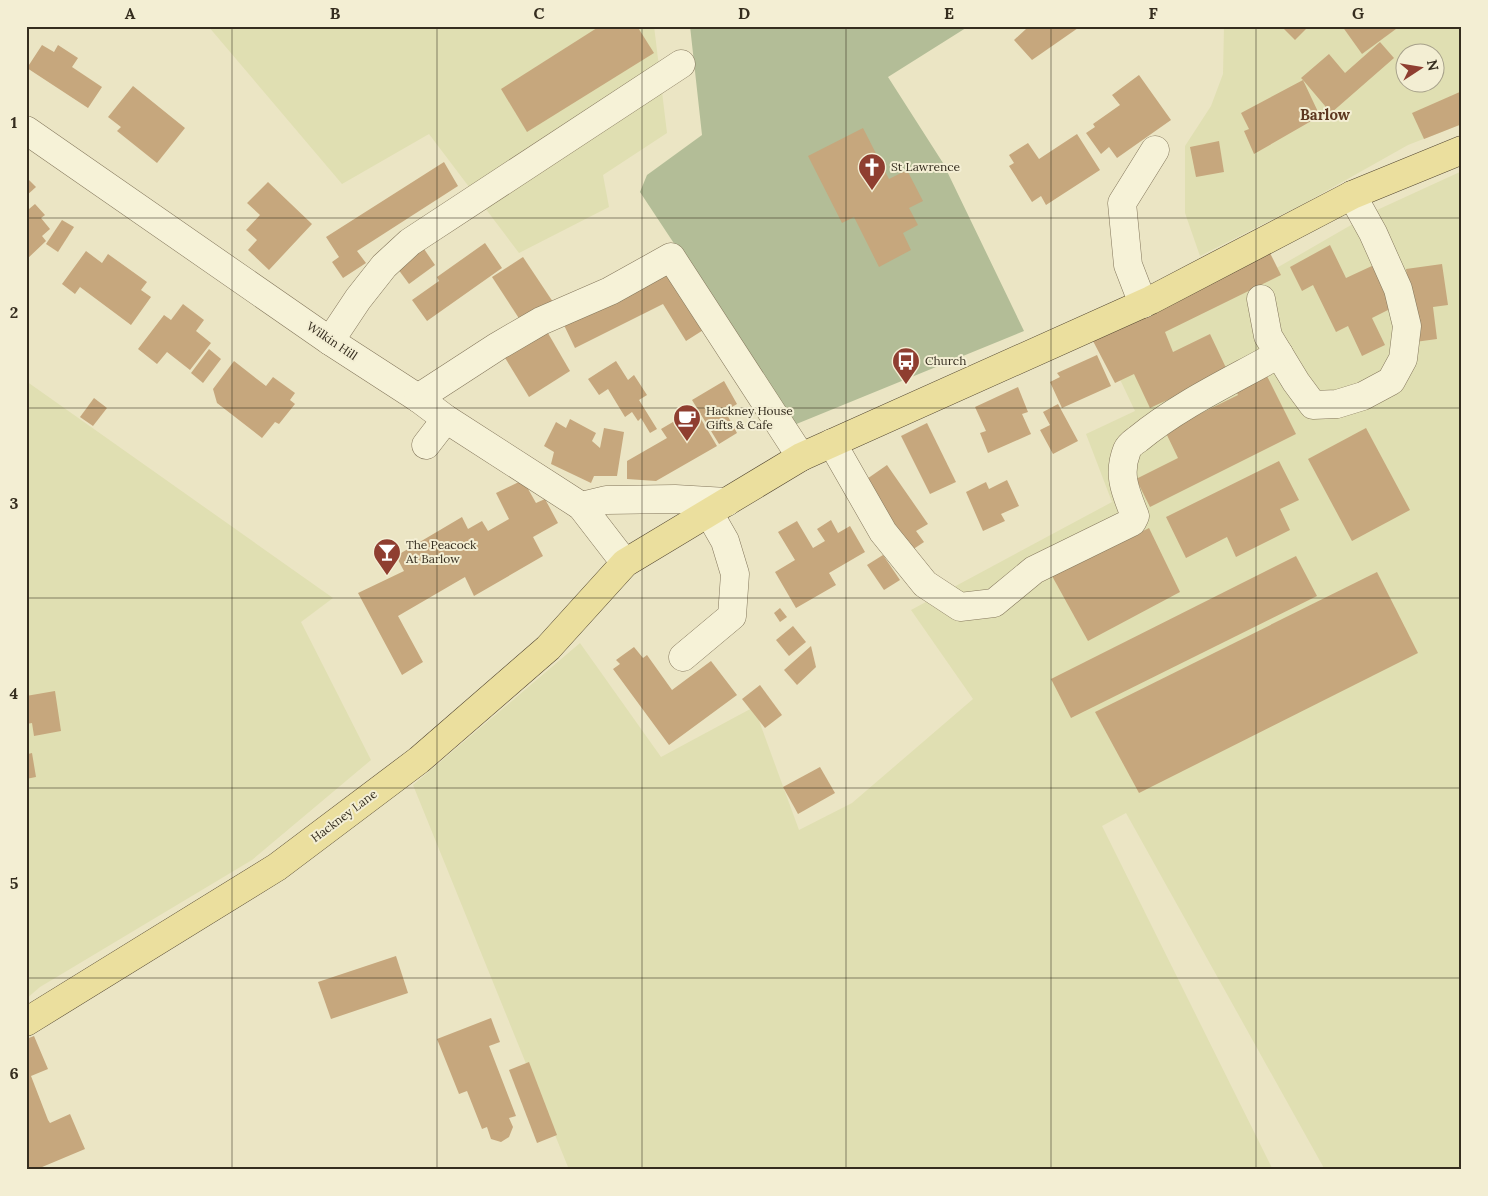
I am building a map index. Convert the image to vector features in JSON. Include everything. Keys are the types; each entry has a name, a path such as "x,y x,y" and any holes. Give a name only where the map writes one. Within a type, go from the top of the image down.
{"main road":[{"name":"Hackney Lane","path":"26,1022 277,867 419,760 548,648 626,563 718,507 802,457 1144,304 1352,195 1462,150"}],"street":[{"path":"330,341 358,299 384,266 410,242 681,64"},
{"name":"Wilkin Hill","path":"26,130 330,341 581,506 626,563"},
{"path":"1144,304 1128,265 1122,203 1154,150"},
{"path":"1260,299 1268,336 1313,405 1337,404 1363,396 1391,381 1403,359 1407,326 1398,289 1373,233 1352,195"},
{"path":"418,398 498,346 541,321 610,292 671,257 802,457"},
{"path":"832,443 883,532 925,584 960,607 994,603 1034,570 1132,522 1135,516 1123,486 1122,470 1127,448 1150,429 1183,408 1279,354"},
{"path":"426,445 446,419"},
{"path":"581,506 606,500 676,499 718,507 725,541 735,574 732,616 683,657"}],"green space":[{"path":"208,26 654,26 667,133 603,175 609,207 519,253 429,134 342,184"},
{"path":"690,26 969,26 888,77 943,163 1024,331 794,425 640,192 647,175 702,135"},
{"path":"1224,26 1462,26 1462,124 1408,145 1305,203 1200,256 1185,213 1185,146 1211,106 1223,74"},
{"path":"1462,171 1462,1170 1325,1170 1126,813 1102,826 1273,1170 584,1170 568,1167 413,785 580,643 661,757 754,707 799,830 852,803 973,699 911,610 1112,502 1086,434 1135,411 1106,350 1268,273 1377,210"},
{"path":"26,381 333,598 301,622 371,760 252,860 40,987 26,999"}],"building":[{"path":"600,26 637,26 654,53 527,132 501,89"},
{"path":"1023,26 1076,26 1078,28 1032,60 1014,40 1026,29"},
{"path":"1281,26 1309,26 1295,40"},
{"path":"1342,26 1400,26 1362,54"},
{"path":"1380,42 1394,58 1331,113 1301,78 1329,54 1345,73"},
{"path":"42,45 54,52 58,45 78,58 72,67 102,87 88,108 27,68"},
{"path":"1139,75 1171,120 1117,158 1109,147 1101,154 1086,133 1095,127 1093,124 1120,105 1112,95"},
{"path":"1303,80 1320,116 1254,154 1244,131 1249,129 1241,113"},
{"path":"133,86 185,128 157,163 117,131 121,127 108,117"},
{"path":"1462,91 1462,124 1424,139 1412,113"},
{"name":"St Lawrence","path":"863,128 889,179 907,170 923,201 909,208 918,225 903,233 911,250 879,267 854,217 842,223 808,156"},
{"path":"1077,134 1100,170 1046,205 1041,196 1032,202 1009,166 1014,163 1009,155 1028,143 1039,159"},
{"path":"1219,141 1224,172 1196,177 1190,147"},
{"path":"444,162 458,186 357,251 366,263 343,278 332,262 339,257 326,237"},
{"path":"26,177 36,187 26,196"},
{"path":"268,182 312,224 269,270 248,250 257,240 246,230 260,215 247,203"},
{"path":"35,204 45,215 41,218 50,229 42,236 46,241 26,260 26,205 29,209"},
{"path":"62,220 74,227 58,252 46,244"},
{"path":"485,243 502,268 427,321 412,300 439,281 437,277"},
{"path":"1330,245 1346,278 1374,265 1394,307 1372,318 1385,345 1362,356 1348,326 1336,332 1313,285 1302,291 1290,267"},
{"path":"422,246 435,265 409,284 395,265"},
{"path":"86,251 102,263 108,254 147,282 141,290 151,297 131,325 80,287 75,294 62,284"},
{"path":"1269,251 1281,275 1165,332 1173,352 1210,334 1228,372 1150,408 1134,374 1115,383 1093,341"},
{"path":"523,257 553,302 522,323 492,277"},
{"path":"1442,264 1448,305 1433,307 1437,339 1415,342 1406,269"},
{"path":"673,266 708,327 686,341 663,304 575,348 562,321"},
{"path":"183,304 204,320 196,331 211,343 190,370 167,352 157,364 138,349 164,315 171,320"},
{"path":"545,328 570,371 529,397 502,353"},
{"path":"209,349 221,359 203,383 191,373"},
{"path":"1097,355 1111,386 1062,408 1050,382 1060,377 1057,373"},
{"path":"234,361 266,386 273,377 295,393 290,400 295,404 279,424 275,422 262,438 217,403 213,389"},
{"path":"616,361 628,380 634,375 647,395 639,400 657,429 650,433 641,418 638,421 632,412 625,417 608,389 599,395 588,379"},
{"path":"1266,374 1296,434 1150,507 1136,479 1178,458 1165,431 1238,395 1235,389"},
{"path":"724,381 737,404 725,411 737,433 719,444 692,400"},
{"path":"1018,387 1028,412 1022,414 1031,434 988,453 980,433 986,431 975,407"},
{"path":"94,398 107,408 93,426 80,417"},
{"path":"1058,404 1078,441 1053,454 1040,430 1050,425 1043,412"},
{"name":"Hackney House Gifts & Cafe","path":"695,409 717,446 656,481 627,479 627,461 667,438 661,429"},
{"path":"570,419 596,433 592,441 600,448 604,428 624,432 617,476 594,476 591,483 551,464 554,452 544,446 556,422 566,428"},
{"path":"927,423 956,482 930,494 901,436"},
{"path":"1366,428 1410,510 1352,541 1308,459"},
{"path":"1279,461 1299,500 1280,509 1290,530 1236,557 1227,537 1186,558 1166,517"},
{"path":"887,465 928,524 916,531 924,542 912,550 864,481"},
{"path":"523,480 536,503 545,499 558,523 533,537 543,556 474,596 465,577 398,616 423,662 402,675 358,593 404,571 396,556 462,517 468,529 482,521 488,531 509,519 496,493"},
{"path":"1007,480 1019,506 1001,514 1005,521 983,531 966,492 986,482 989,489"},
{"path":"831,520 838,533 850,526 865,552 829,573 836,585 796,608 775,572 795,560 778,532 797,521 813,548 825,541 817,529"},
{"path":"1149,528 1180,592 1088,641 1052,576"},
{"path":"883,555 900,580 884,590 867,565"},
{"path":"1296,556 1317,596 1071,718 1051,679"},
{"path":"1377,572 1418,653 1139,793 1095,712"},
{"path":"780,608 787,617 780,622 774,613"},
{"path":"793,626 806,642 789,656 776,640"},
{"path":"811,646 816,667 797,685 784,670"},
{"path":"634,647 643,658 647,655 672,690 711,661 737,695 669,745 613,669 620,664 616,660"},
{"path":"760,685 782,715 765,728 742,699"},
{"path":"55,691 61,731 34,736 32,723 26,724 26,696"},
{"path":"26,751 28,754 32,753 36,777 26,779"},
{"path":"820,767 835,793 798,814 783,787"},
{"path":"396,956 408,993 331,1019 318,982"},
{"path":"491,1018 500,1042 489,1046 516,1116 509,1118 513,1127 509,1137 501,1142 491,1139 487,1127 482,1129 467,1091 459,1094 437,1039"},
{"path":"34,1036 48,1069 31,1076 48,1120 50,1123 70,1114 85,1149 35,1170 26,1170 26,1146 28,1145 26,1142 26,1039"},
{"path":"529,1062 557,1135 537,1143 509,1070"}],"place":[{"name":"St Lawrence","path":"872,191"},
{"name":"Church","path":"906,385"},
{"name":"Hackney House Gifts & Cafe","path":"687,442"},
{"name":"The Peacock At Barlow","path":"387,576"}],"district":[{"name":"Barlow","path":"1325,115"}]}
